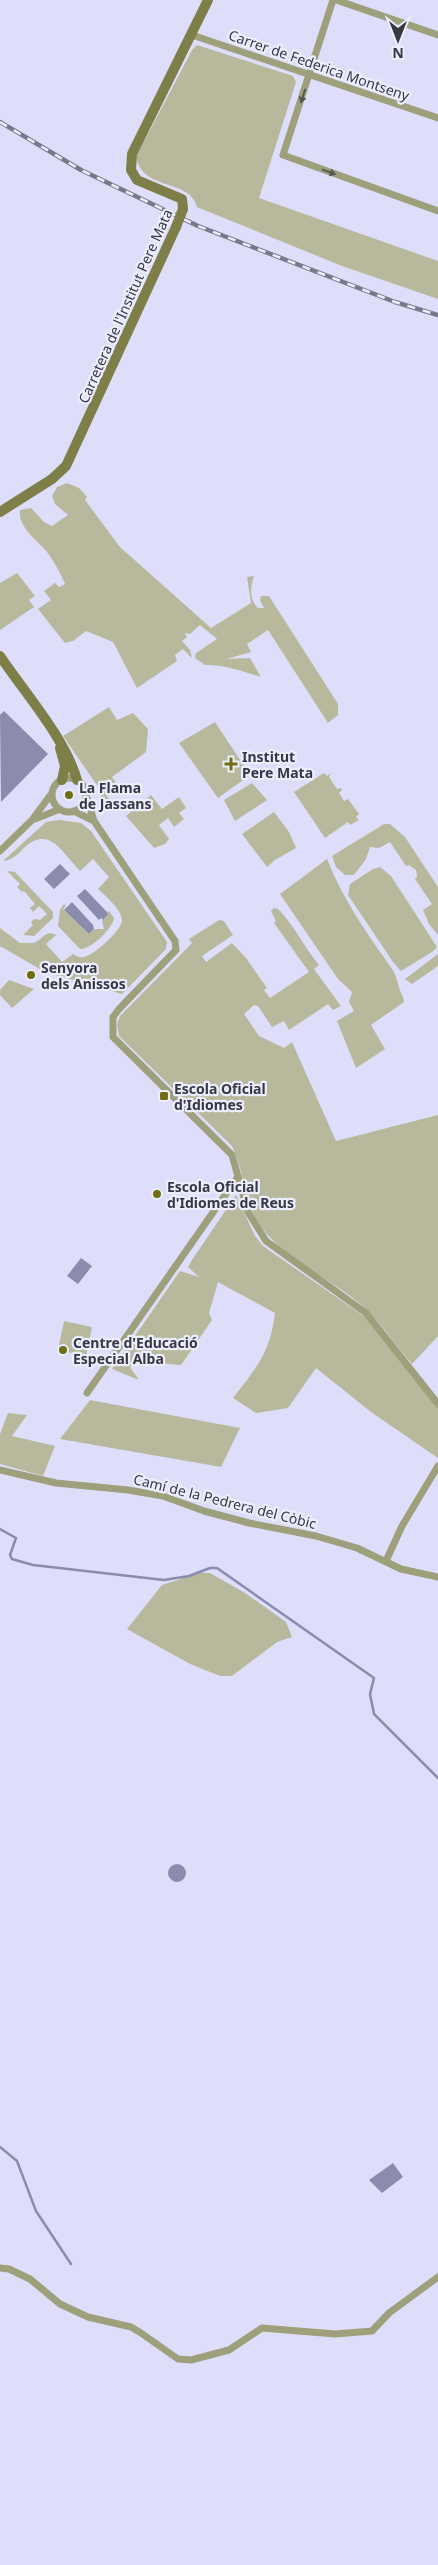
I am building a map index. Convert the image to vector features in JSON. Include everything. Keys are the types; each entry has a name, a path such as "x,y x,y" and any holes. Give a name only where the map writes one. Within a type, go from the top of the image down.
{"street":[{"name":"Carretera de l'Institut Pere Mata","path":"0,512 52,479 66,466 176,227 183,209 182,199 137,180 130,163 132,154 208,0"},
{"path":"438,35 335,0 283,155 438,211"},
{"name":"Carrer de Federica Montseny","path":"192,35 438,118"},
{"path":"0,656 71,760 77,780 84,786 94,821 175,941 176,950 113,1017 113,1037 232,1155 248,1212 266,1241 366,1313 438,1404"},
{"path":"57,739 65,766 62,780"},
{"path":"0,851 32,820 57,784 62,780 77,780"},
{"path":"53,792 53,800 60,809"},
{"path":"74,811 83,805 86,795"},
{"path":"32,820 60,809 74,811 94,821"},
{"path":"88,1393 237,1178"},
{"path":"386,1561 402,1526 438,1466"},
{"name":"Camí de la Pedrera del Còbic","path":"0,1470 56,1484 128,1490 163,1496 204,1511 249,1523 316,1536 358,1548 401,1569 438,1577"},
{"path":"0,2268 9,2269 30,2279 60,2304 88,2317 130,2328 141,2333 178,2359 191,2360 229,2350 262,2328 334,2334 372,2331 389,2313 438,2277"}],"green space":[{"path":"197,45 293,76 296,82 259,198 438,261 438,299 342,266 197,207 193,198 186,192 157,181 140,168 136,157 192,50"},
{"path":"67,483 79,488 87,497 85,500 120,547 211,628 251,603 247,577 254,576 251,593 253,601 258,608 264,608 260,600 261,596 269,596 338,704 338,715 328,723 268,630 247,644 251,652 227,659 250,658 261,677 226,667 205,665 195,658 196,653 217,639 200,625 190,634 185,633 187,637 182,641 190,650 192,658 183,649 175,655 177,661 137,688 113,642 86,631 73,641 65,643 38,609 51,600 44,591 55,583 59,587 65,584 47,552 25,528 20,516 20,510 31,508 44,522 52,526 68,515 55,504 52,496 57,487"},
{"path":"17,573 35,596 29,600 34,607 0,630 0,583"},
{"path":"109,707 117,720 133,713 148,729 146,752 112,777 118,786 106,795 111,800 101,807 101,791 63,736"},
{"path":"215,722 250,775 218,798 179,743"},
{"path":"324,773 327,776 331,773 329,777 337,789 341,788 342,790 339,793 344,801 348,799 359,814 356,817 359,820 350,825 348,822 325,838 294,792"},
{"path":"252,783 267,800 235,821 224,800"},
{"path":"151,795 162,809 179,797 186,808 179,813 184,819 174,827 168,818 159,825 169,839 165,844 154,848 126,816"},
{"path":"274,812 289,832 296,848 267,867 242,834"},
{"path":"59,820 81,823 91,831 167,942 166,949 122,994 45,972 0,946 0,928 20,943 33,943 52,933 56,935 46,944 62,962 73,954 83,957 94,952 107,942 121,924 122,920 119,911 98,889 109,877 93,859 80,871 56,844 42,839 34,841 13,858 3,861 46,822"},
{"path":"384,824 390,824 405,837 438,887 438,935 429,924 423,910 432,904 415,879 417,877 416,870 409,865 406,866 390,842 379,848 370,847 366,859 354,875 345,875 336,867 332,856"},
{"path":"327,859 348,902 394,972 404,1002 371,1025 385,1049 356,1068 337,1021 354,1011 349,1002 352,992 338,979 280,894"},
{"path":"380,867 391,876 437,947 401,971 348,895 350,884 373,869"},
{"path":"7,871 15,872 53,912 53,918 34,936 23,935 33,925 31,922 34,919 40,920 47,914 39,906 33,912 30,908 35,904 24,891 22,892 17,887 20,884"},
{"path":"64,904 66,906 63,909 89,934 95,929 104,929 102,921 109,911 114,918 113,922 95,942 90,946 80,949 58,926 60,910"},
{"path":"274,908 278,909 289,922 319,965 314,969 341,1006 333,1010 328,1004 289,1030 284,1021 272,1027 258,1006 254,1005 244,1014 259,1036 284,1048 292,1042 336,1141 438,1115 438,1336 412,1364 367,1310 294,1258 270,1237 254,1216 232,1146 119,1036 117,1024 120,1016 192,943 189,939 219,920 224,921 233,935 202,956 206,962 232,943 246,958 267,988 264,990 270,998 309,972 274,923 276,921 271,911"},
{"path":"438,954 438,966 412,984 405,979"},
{"path":"9,980 34,989 12,1008 0,995 0,990"},
{"path":"236,1195 255,1236 263,1246 365,1317 438,1407 438,1458 371,1412 316,1368 288,1408 256,1413 233,1398 249,1377 266,1349 275,1313 218,1282 209,1313 212,1320 181,1365 158,1363 151,1353 130,1367 139,1380 112,1369 180,1271 199,1277 188,1267"},
{"path":"64,1321 92,1327 86,1356 58,1350"},
{"path":"90,1400 240,1428 221,1467 60,1439"},
{"path":"8,1413 27,1415 12,1436 55,1446 43,1476 0,1464 0,1434"},
{"path":"199,1573 210,1573 245,1593 286,1622 292,1637 277,1642 232,1676 220,1676 190,1664 127,1629 162,1585"}],"water":[{"path":"4,711 48,754 1,802 0,715"},
{"path":"60,864 70,874 54,889 44,879"},
{"path":"85,889 107,912 108,915 103,920 101,918 99,920 77,896"},
{"path":"72,902 93,925 94,929 89,934 64,910"},
{"path":"81,1258 92,1266 78,1284 67,1276"},
{"path":"173,1864 181,1864 186,1869 184,1880 173,1882 168,1877 168,1869"},
{"path":"393,2163 403,2177 382,2193 369,2180"}],"waterway":[{"path":"0,1529 16,1538 10,1555 12,1559 33,1565 164,1580 189,1576 210,1568 217,1568 374,1678 370,1694 374,1714 438,1778"},
{"path":"0,2147 17,2161 36,2211 71,2264"}],"railway":[{"path":"0,122 81,170 198,226 395,302 438,315"}],"place":[{"name":"Institut Pere Mata","path":"231,764"},
{"name":"La Flama de Jassans","path":"69,795"},
{"name":"Senyora dels Anissos","path":"31,975"},
{"name":"Escola Oficial d'Idiomes","path":"164,1096"},
{"name":"Escola Oficial d'Idiomes de Reus","path":"157,1194"},
{"name":"Centre d'Educació Especial Alba","path":"63,1350"}]}
